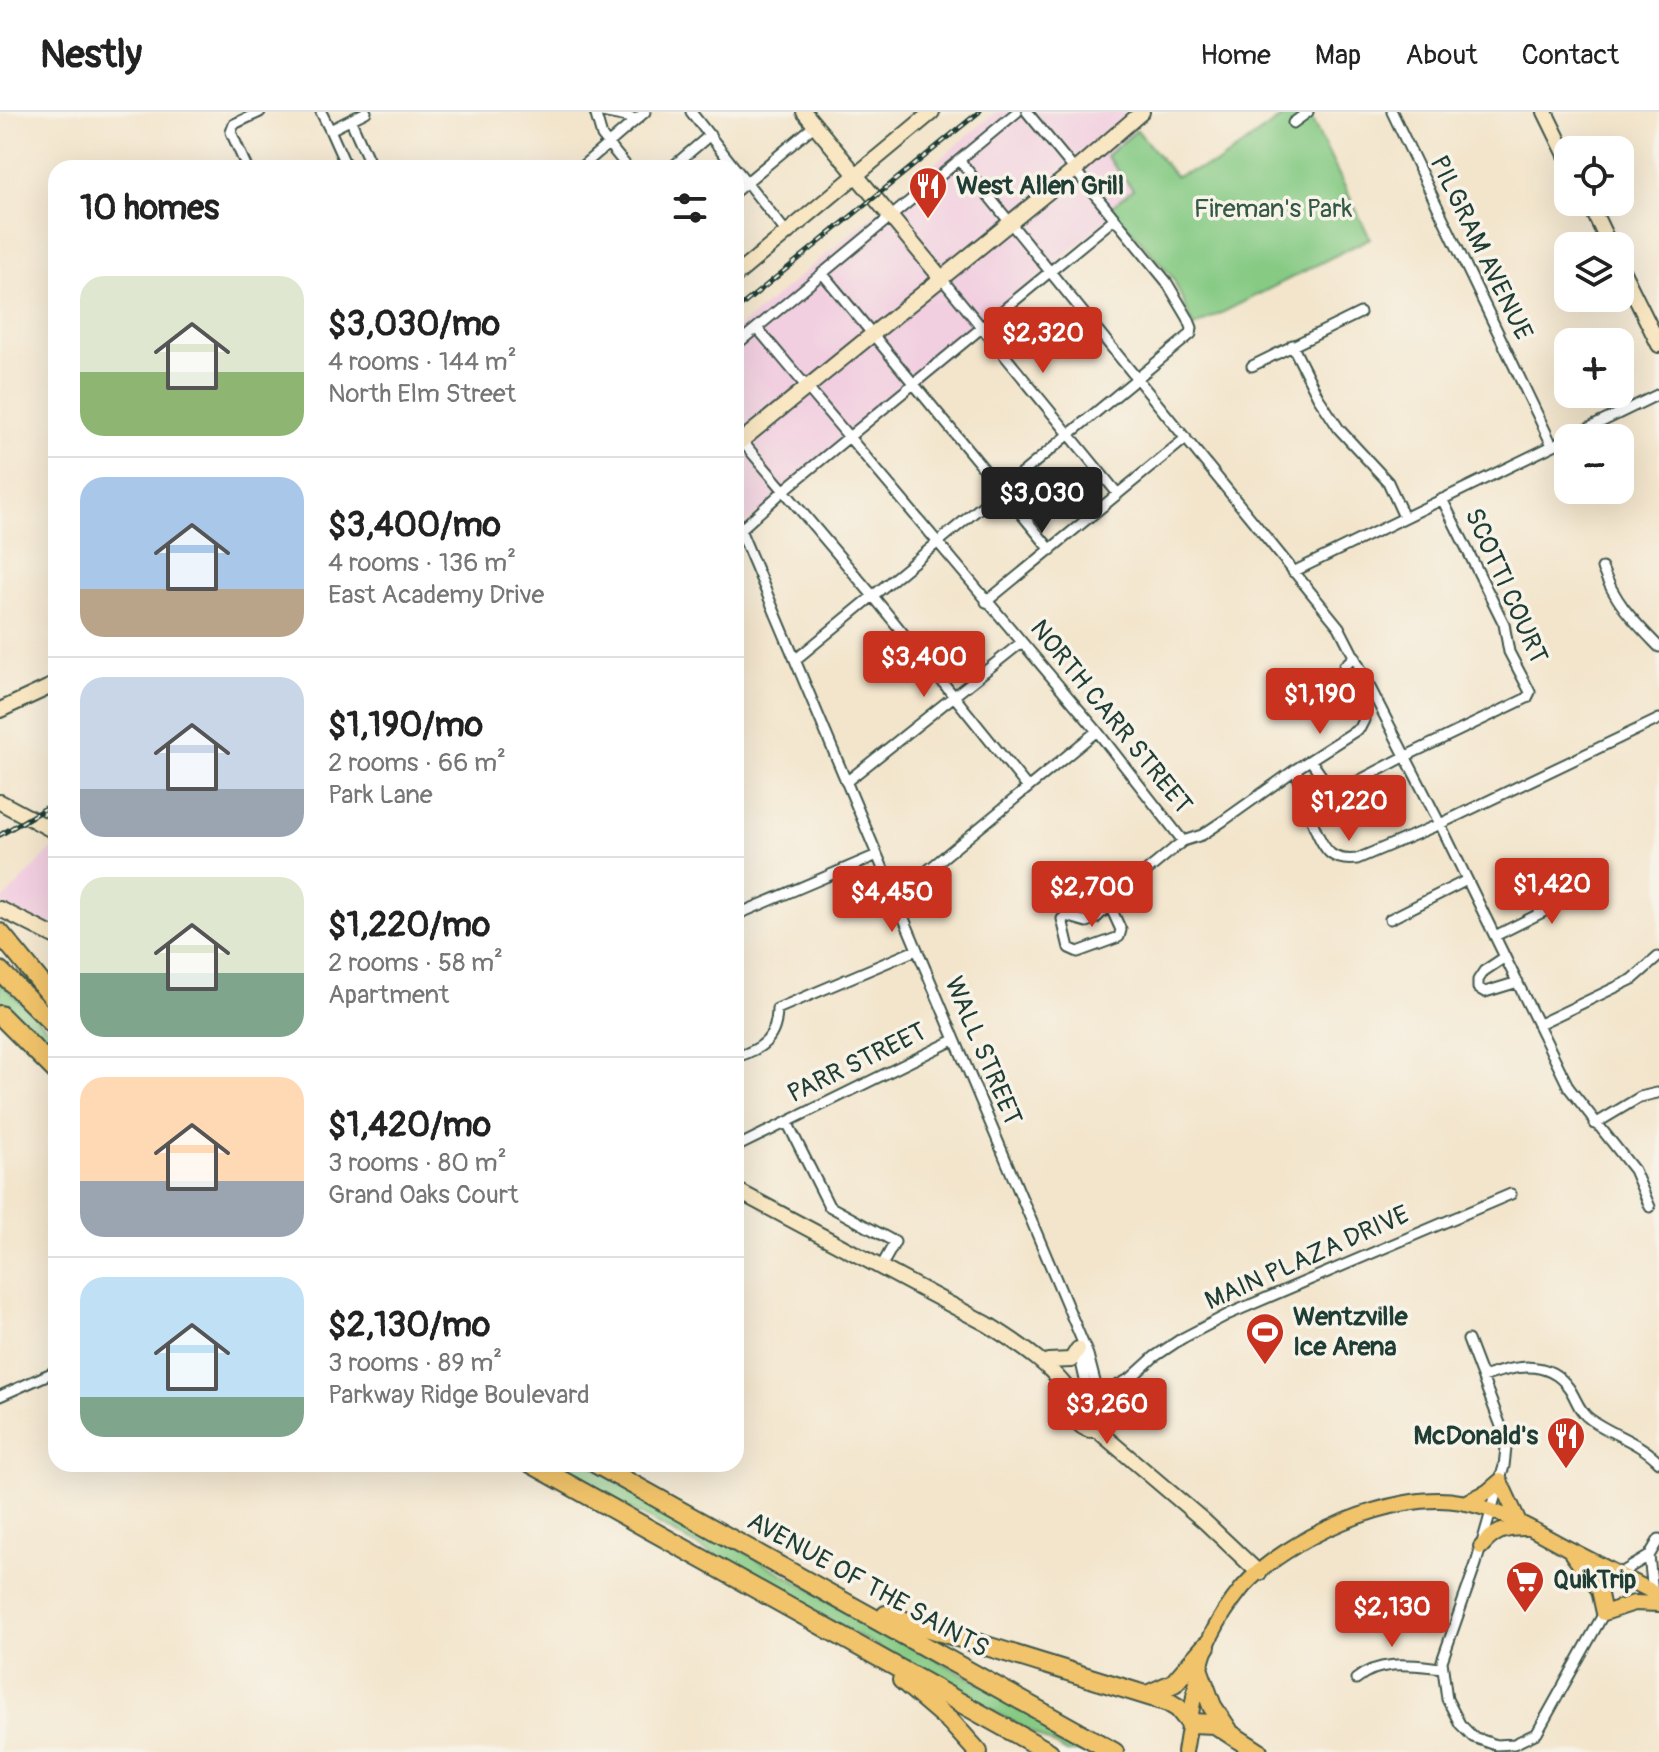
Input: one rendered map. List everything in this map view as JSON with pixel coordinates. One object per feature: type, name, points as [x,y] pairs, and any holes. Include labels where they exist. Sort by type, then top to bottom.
[{"type":"highway","points":[[0,933],[48,991]]},
{"type":"highway","points":[[0,971],[48,1019]]},
{"type":"highway","points":[[0,1015],[48,1063]]},
{"type":"highway","points":[[546,1472],[1049,1752]]},
{"type":"highway","name":"AVENUE OF THE SAINTS","points":[[610,1472],[1114,1752]]},
{"type":"highway","points":[[835,1597],[935,1632],[1147,1695],[1178,1708],[1190,1723],[1208,1722],[1230,1732],[1258,1752]]},
{"type":"highway","points":[[1147,1695],[1174,1683],[1206,1646]]},
{"type":"highway","points":[[870,1652],[951,1722],[978,1752]]},
{"type":"highway","points":[[1199,1671],[1212,1706],[1230,1732]]},
{"type":"main road","points":[[804,112],[942,279]]},
{"type":"main road","points":[[744,268],[932,112]]},
{"type":"main road","points":[[1545,112],[1557,136]]},
{"type":"main road","points":[[744,435],[942,279],[1139,113]]},
{"type":"main road","points":[[1634,294],[1659,345]]},
{"type":"main road","points":[[0,710],[48,688]]},
{"type":"main road","points":[[0,802],[48,828]]},
{"type":"main road","points":[[0,909],[48,933]]},
{"type":"main road","points":[[744,1194],[987,1324],[1042,1359],[1112,1412],[1119,1436],[1181,1501]]},
{"type":"main road","points":[[1042,1359],[1071,1360],[1077,1341]]},
{"type":"main road","points":[[1090,1395],[1074,1411],[1081,1426],[1097,1430],[1259,1573]]},
{"type":"main road","points":[[1097,1430],[1106,1425],[1112,1412]]},
{"type":"main road","points":[[1465,1503],[1500,1481],[1525,1525]]},
{"type":"main road","points":[[1185,1752],[1206,1646],[1230,1605],[1259,1573],[1296,1547],[1368,1511],[1434,1499],[1465,1503],[1525,1525],[1657,1597]]},
{"type":"main road","points":[[1481,1547],[1491,1535],[1503,1529],[1525,1525]]},
{"type":"main road","points":[[1567,1548],[1599,1590],[1604,1613],[1657,1597]]},
{"type":"street","points":[[243,160],[231,132],[234,124],[260,112]]},
{"type":"street","points":[[321,112],[343,160]]},
{"type":"street","points":[[330,130],[366,112]]},
{"type":"street","points":[[595,112],[607,145],[621,160]]},
{"type":"street","points":[[602,112],[637,119]]},
{"type":"street","points":[[589,160],[645,112]]},
{"type":"street","points":[[691,112],[730,160]]},
{"type":"street","points":[[744,339],[1017,112]]},
{"type":"street","points":[[795,660],[1187,339],[1192,328],[1166,281],[1027,112]]},
{"type":"street","points":[[1293,123],[1308,112]]},
{"type":"street","name":"PILGRAM AVENUE","points":[[1392,112],[1552,445]]},
{"type":"street","points":[[351,121],[368,160]]},
{"type":"street","points":[[746,182],[815,125]]},
{"type":"street","points":[[680,160],[710,135]]},
{"type":"street","points":[[960,161],[1339,627],[1440,824],[1569,1088],[1634,1170],[1650,1207]]},
{"type":"street","points":[[744,179],[787,233]]},
{"type":"street","points":[[744,522],[1114,219]]},
{"type":"street","points":[[822,273],[1051,550]]},
{"type":"street","points":[[942,279],[1118,494]]},
{"type":"street","points":[[1252,366],[1360,313]]},
{"type":"street","name":"NORTH CARR STREET","points":[[757,328],[1097,731],[1183,841]]},
{"type":"street","points":[[1292,345],[1318,397],[1339,429],[1388,482],[1404,517]]},
{"type":"street","points":[[1293,572],[1659,394]]},
{"type":"street","points":[[986,602],[1186,438]]},
{"type":"street","points":[[744,447],[873,596],[1028,788]]},
{"type":"street","name":"SCOTTI COURT","points":[[1404,757],[1527,698],[1530,692],[1509,652],[1504,624],[1442,499]]},
{"type":"street","name":"WALL STREET","points":[[744,544],[877,855],[1077,1341],[1088,1355],[1090,1395]]},
{"type":"street","points":[[1602,568],[1611,592],[1624,612],[1659,647]]},
{"type":"street","points":[[846,782],[1022,642]]},
{"type":"street","points":[[1110,906],[1121,930],[1119,937],[1078,952],[1069,948],[1062,919],[1066,916],[1087,922],[1095,919],[1183,841],[1202,835],[1360,728],[1364,720],[1344,676],[1344,666],[1355,656]]},
{"type":"street","points":[[1296,769],[1307,808],[1328,852],[1346,860],[1357,859],[1440,824],[1659,719]]},
{"type":"street","points":[[894,898],[1097,731]]},
{"type":"street","points":[[1307,808],[1404,757]]},
{"type":"street","points":[[1311,761],[1334,794]]},
{"type":"street","points":[[744,912],[877,855]]},
{"type":"street","points":[[1495,936],[1553,907],[1578,876]]},
{"type":"street","points":[[1390,919],[1467,880]]},
{"type":"street","points":[[744,1054],[759,1048],[777,1027],[777,1009],[916,950]]},
{"type":"street","points":[[1505,957],[1484,971],[1478,980],[1478,988],[1485,992],[1518,982]]},
{"type":"street","points":[[1539,1024],[1633,979],[1658,957]]},
{"type":"street","name":"PARR STREET","points":[[744,1143],[954,1040]]},
{"type":"street","points":[[1595,1124],[1640,1097],[1657,1093]]},
{"type":"street","points":[[787,1122],[829,1206],[895,1242],[881,1267]]},
{"type":"street","name":"MAIN PLAZA DRIVE","points":[[1112,1412],[1131,1378],[1154,1357],[1181,1339],[1229,1314],[1511,1194]]},
{"type":"street","points":[[1468,1340],[1504,1434],[1506,1448],[1481,1547],[1442,1661],[1450,1709],[1460,1724],[1484,1742],[1496,1745],[1514,1744],[1537,1733],[1604,1613]]},
{"type":"street","points":[[1483,1377],[1520,1366],[1549,1371],[1569,1388],[1585,1416],[1647,1451],[1659,1462]]},
{"type":"street","points":[[0,1396],[48,1375]]},
{"type":"street","name":"MAIN PLAZA DRIVE","points":[[1090,1395],[1131,1378]]},
{"type":"street","points":[[1619,1574],[1649,1556],[1659,1539]]},
{"type":"street","points":[[1649,1556],[1657,1597]]},
{"type":"street","points":[[1356,1679],[1381,1666],[1442,1668]]},
{"type":"shaded area","points":[[996,112],[1141,112],[1127,126],[1164,169],[744,525],[744,323]]},
{"type":"shaded area","points":[[48,853],[48,927],[0,903]]},
{"type":"green space","name":"Fireman's Park","points":[[1289,112],[1308,112],[1370,238],[1194,327],[1173,278],[1111,207],[1133,189],[1106,156],[1137,130],[1175,176],[1218,163]]},
{"type":"green space","points":[[0,981],[48,1029],[48,1052],[0,1003]]},
{"type":"green space","points":[[564,1472],[600,1472],[1103,1752],[1067,1752]]},
{"type":"railway","points":[[744,303],[979,112]]},
{"type":"railway","points":[[0,835],[48,807]]},
{"type":"place","name":"West Allen Grill","points":[[928,220]]},
{"type":"place","name":"Wentzville Ice Arena","points":[[1265,1366]]},
{"type":"place","name":"McDonald's","points":[[1566,1470]]},
{"type":"place","name":"QuikTrip","points":[[1525,1614]]}]
